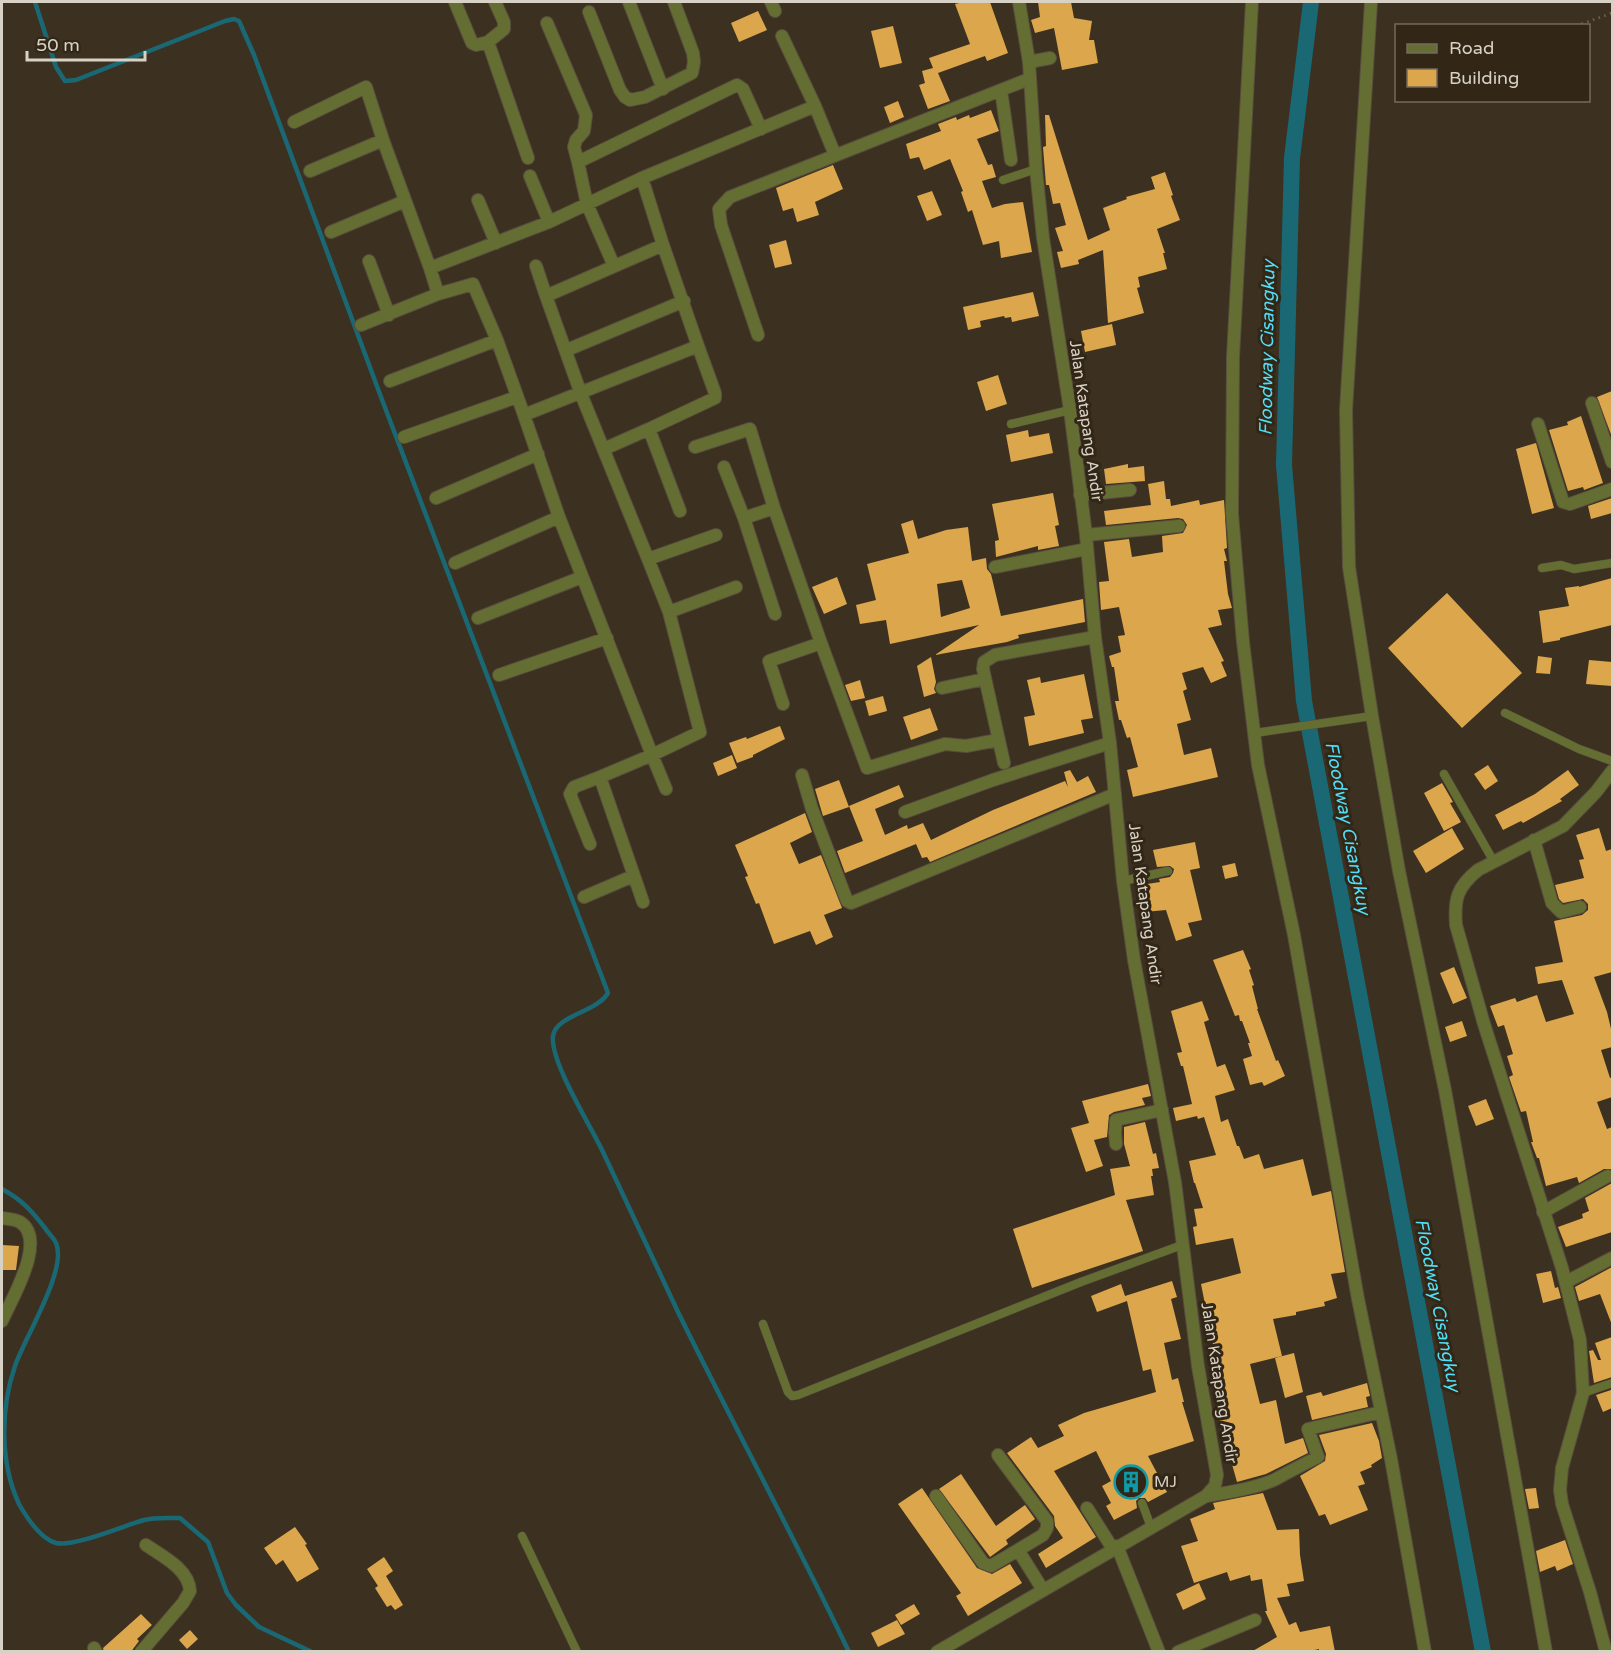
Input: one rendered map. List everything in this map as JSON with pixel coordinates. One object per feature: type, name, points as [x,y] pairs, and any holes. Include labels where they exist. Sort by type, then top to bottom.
[{"type":"street","points":[[455,2],[472,43],[476,45],[488,42],[505,26],[495,2]]},
{"type":"street","points":[[629,2],[663,88]]},
{"type":"street","points":[[590,12],[625,97],[630,100],[645,97],[688,76],[694,68],[693,53],[674,2]]},
{"type":"street","name":"Jalan Katapang Andir","points":[[1019,2],[1029,62],[1036,169],[1049,284],[1070,410],[1086,535],[1095,637],[1110,743],[1134,960],[1175,1182],[1198,1366],[1217,1475],[1215,1486],[1206,1496]]},
{"type":"street","points":[[1252,2],[1233,357],[1232,514],[1243,642],[1258,765],[1296,947],[1358,1299],[1382,1412],[1425,1652]]},
{"type":"street","points":[[1371,2],[1346,410],[1349,567],[1399,871],[1445,1090],[1546,1652]]},
{"type":"street","points":[[547,23],[586,115],[584,130],[576,140],[574,147],[587,204],[614,266]]},
{"type":"street","points":[[782,36],[835,155]]},
{"type":"street","points":[[488,42],[528,158]]},
{"type":"street","points":[[1029,62],[1050,58]]},
{"type":"street","points":[[758,335],[721,225],[719,209],[730,197],[1029,79]]},
{"type":"street","points":[[578,162],[737,85],[743,89],[761,129]]},
{"type":"street","points":[[294,122],[366,87],[382,140],[438,294]]},
{"type":"street","points":[[1001,90],[1011,160]]},
{"type":"street","points":[[430,268],[549,222],[642,178],[815,106]]},
{"type":"street","points":[[310,171],[382,140]]},
{"type":"street","points":[[530,176],[549,222]]},
{"type":"street","points":[[604,449],[715,398],[716,393],[663,245],[642,178]]},
{"type":"street","points":[[478,200],[496,243]]},
{"type":"street","points":[[331,232],[405,201]]},
{"type":"street","points":[[546,296],[663,245]]},
{"type":"street","points":[[369,261],[388,315]]},
{"type":"street","points":[[536,266],[581,394],[669,612],[700,732],[652,755],[574,787],[570,794],[590,844]]},
{"type":"street","points":[[362,325],[438,294],[467,284],[474,285],[497,340],[559,517],[666,789]]},
{"type":"street","points":[[567,350],[684,301]]},
{"type":"street","points":[[390,381],[497,340]]},
{"type":"street","points":[[524,415],[699,346]]},
{"type":"street","points":[[404,437],[517,397]]},
{"type":"street","points":[[1592,403],[1612,462]]},
{"type":"street","points":[[1538,424],[1563,502],[1570,504],[1612,489]]},
{"type":"street","points":[[649,429],[680,511]]},
{"type":"street","points":[[695,447],[750,429],[774,508],[867,768],[945,744],[966,746],[998,740]]},
{"type":"street","points":[[436,498],[538,454]]},
{"type":"street","points":[[724,466],[744,518],[775,614]]},
{"type":"street","points":[[1080,495],[1130,490]]},
{"type":"street","points":[[744,518],[774,508]]},
{"type":"street","points":[[455,563],[559,517]]},
{"type":"street","points":[[1086,535],[1179,526]]},
{"type":"street","points":[[648,559],[716,535]]},
{"type":"street","points":[[995,567],[1087,549]]},
{"type":"street","points":[[478,618],[582,577]]},
{"type":"street","points":[[669,612],[736,587]]},
{"type":"street","points":[[1004,764],[985,679],[984,662],[995,655],[1095,637]]},
{"type":"street","points":[[498,675],[607,638]]},
{"type":"street","points":[[783,704],[769,662],[821,644]]},
{"type":"street","points":[[942,688],[985,679]]},
{"type":"street","points":[[905,812],[993,780],[1110,743]]},
{"type":"street","points":[[1606,1652],[1561,1497],[1562,1468],[1583,1393],[1580,1340],[1566,1282],[1484,1024],[1456,925],[1456,899],[1467,879],[1478,870],[1563,826],[1612,771]]},
{"type":"street","points":[[802,775],[846,901],[851,903],[1114,794]]},
{"type":"street","points":[[600,777],[644,902]]},
{"type":"street","points":[[1534,840],[1552,903],[1556,909],[1563,912],[1580,907]]},
{"type":"street","points":[[584,897],[633,876]]},
{"type":"street","points":[[1116,1144],[1114,1133],[1116,1120],[1161,1110]]},
{"type":"street","points":[[1543,1212],[1608,1176]]},
{"type":"street","points":[[2,1218],[17,1220],[21,1223],[28,1234],[30,1243],[26,1268],[2,1321]]},
{"type":"street","points":[[1566,1282],[1612,1258]]},
{"type":"street","points":[[937,1652],[1206,1496],[1235,1491],[1276,1479],[1318,1457],[1308,1429],[1382,1412]]},
{"type":"street","points":[[936,1496],[986,1566],[991,1566],[1043,1535],[1047,1528],[1047,1521],[998,1455]]},
{"type":"street","points":[[1088,1508],[1115,1548],[1159,1652]]},
{"type":"street","points":[[141,1652],[183,1603],[190,1590],[187,1579],[173,1563],[146,1545]]},
{"type":"street","points":[[1018,1550],[1043,1590]]},
{"type":"street","points":[[1178,1652],[1255,1620]]},
{"type":"lane","points":[[1003,180],[1036,169]]},
{"type":"lane","points":[[1011,424],[1070,410]]},
{"type":"lane","points":[[1542,568],[1561,565],[1574,569],[1612,563]]},
{"type":"lane","points":[[1505,713],[1579,749],[1612,761]]},
{"type":"lane","points":[[1255,733],[1372,716]]},
{"type":"lane","points":[[1444,774],[1494,862]]},
{"type":"lane","points":[[1124,881],[1168,871]]},
{"type":"lane","points":[[763,1324],[788,1392],[792,1396],[821,1387],[1081,1282],[1182,1245]]},
{"type":"lane","points":[[1583,1393],[1612,1383]]},
{"type":"lane","points":[[1142,1503],[1151,1527]]},
{"type":"lane","points":[[522,1536],[577,1652]]},
{"type":"path","points":[[1582,24],[1612,14]]},
{"type":"building","points":[[990,2],[1008,53],[987,61],[985,56],[938,73],[950,101],[928,109],[919,85],[925,83],[922,71],[933,68],[929,58],[970,44],[955,4]]},
{"type":"building","points":[[1038,2],[1071,2],[1074,18],[1092,21],[1089,40],[1094,40],[1098,63],[1062,70],[1054,28],[1035,33],[1031,20],[1040,17]]},
{"type":"building","points":[[758,11],[767,30],[739,42],[731,23]]},
{"type":"building","points":[[893,26],[902,63],[880,68],[871,31]]},
{"type":"building","points":[[898,101],[904,117],[890,123],[884,107]]},
{"type":"building","points":[[991,110],[999,131],[977,139],[988,165],[992,164],[996,177],[982,181],[992,208],[1023,202],[1032,252],[1001,258],[999,241],[983,245],[972,210],[968,212],[961,192],[963,191],[950,159],[924,170],[919,157],[910,159],[906,144],[941,131],[938,124],[956,117],[957,120],[969,115],[970,118]]},
{"type":"building","points":[[1045,115],[1049,115],[1088,240],[1110,230],[1103,208],[1127,199],[1126,197],[1155,189],[1151,177],[1165,172],[1180,220],[1157,229],[1165,253],[1163,253],[1167,269],[1138,277],[1140,287],[1137,288],[1144,313],[1108,323],[1103,250],[1078,260],[1079,264],[1061,268],[1057,252],[1063,251],[1055,228],[1066,225],[1060,203],[1053,204],[1049,185],[1046,185],[1043,147],[1046,146]]},
{"type":"building","points":[[833,165],[843,189],[815,202],[819,215],[797,222],[793,208],[783,211],[776,188]]},
{"type":"building","points":[[932,191],[942,215],[927,221],[917,196]]},
{"type":"building","points":[[786,240],[792,264],[775,268],[769,245]]},
{"type":"building","points":[[1033,292],[1039,316],[1012,322],[1011,317],[1005,318],[1004,316],[980,321],[981,327],[968,330],[963,307]]},
{"type":"building","points":[[1112,324],[1116,345],[1085,352],[1081,331]]},
{"type":"building","points":[[998,375],[1007,404],[986,411],[977,382]]},
{"type":"building","points":[[1612,391],[1612,437],[1597,397]]},
{"type":"building","points":[[1581,416],[1603,483],[1584,490],[1583,487],[1568,491],[1549,430],[1568,425],[1567,422]]},
{"type":"building","points":[[1028,430],[1029,437],[1049,433],[1053,453],[1011,462],[1006,435]]},
{"type":"building","points":[[1536,443],[1554,508],[1532,514],[1516,449]]},
{"type":"building","points":[[1128,464],[1128,468],[1144,466],[1145,481],[1106,484],[1104,469]]},
{"type":"building","points":[[1164,481],[1166,499],[1170,499],[1171,506],[1199,500],[1200,505],[1224,500],[1227,548],[1224,549],[1227,561],[1224,561],[1232,608],[1218,610],[1222,625],[1208,628],[1224,661],[1221,662],[1227,676],[1211,683],[1203,667],[1182,673],[1187,689],[1183,691],[1191,720],[1177,724],[1184,755],[1211,748],[1218,777],[1133,797],[1127,770],[1138,767],[1130,737],[1127,738],[1121,720],[1119,720],[1115,701],[1119,701],[1114,667],[1112,667],[1109,656],[1121,652],[1118,636],[1125,635],[1119,607],[1101,610],[1099,582],[1109,581],[1104,542],[1129,539],[1132,557],[1163,552],[1162,536],[1183,533],[1187,525],[1183,519],[1178,518],[1106,525],[1104,511],[1151,505],[1148,484]]},
{"type":"building","points":[[1053,493],[1059,525],[1055,526],[1059,546],[1038,550],[1038,546],[996,557],[995,541],[999,540],[992,504]]},
{"type":"building","points":[[1612,498],[1612,513],[1591,519],[1588,506]]},
{"type":"building","points":[[913,520],[918,539],[946,530],[968,527],[972,561],[986,558],[1001,616],[1083,599],[1085,622],[1018,635],[1019,638],[1007,642],[935,655],[979,625],[890,644],[886,620],[860,624],[856,605],[876,600],[867,564],[909,553],[901,524]],"holes":[[[962,580],[970,608],[941,617],[937,584]]]},
{"type":"building","points":[[837,577],[847,604],[824,614],[812,587]]},
{"type":"building","points":[[1612,578],[1612,625],[1543,643],[1539,611],[1569,606],[1565,588],[1579,587]]},
{"type":"building","points":[[1447,593],[1522,673],[1462,728],[1388,648]]},
{"type":"building","points":[[1538,656],[1552,658],[1550,674],[1536,673]]},
{"type":"building","points":[[931,657],[936,693],[924,697],[917,666]]},
{"type":"building","points":[[1589,660],[1612,662],[1612,686],[1586,684]]},
{"type":"building","points":[[1084,674],[1093,718],[1081,720],[1084,733],[1029,746],[1024,717],[1035,715],[1027,680],[1040,677],[1041,683]]},
{"type":"building","points":[[860,680],[865,698],[851,701],[845,685]]},
{"type":"building","points":[[883,696],[887,711],[869,716],[865,701]]},
{"type":"building","points":[[930,708],[938,730],[911,740],[903,717]]},
{"type":"building","points":[[780,726],[785,739],[737,763],[729,743],[746,737],[747,739]]},
{"type":"building","points":[[732,755],[737,768],[718,776],[713,763]]},
{"type":"building","points":[[1488,765],[1498,781],[1485,790],[1474,774]]},
{"type":"building","points":[[1070,770],[1077,782],[1088,776],[1096,792],[930,862],[927,857],[922,858],[916,844],[845,873],[837,851],[863,841],[849,806],[899,785],[904,797],[875,809],[885,835],[907,825],[908,829],[923,823],[931,840],[993,810],[1065,781],[1068,787],[1064,772]]},
{"type":"building","points":[[1568,770],[1579,785],[1560,799],[1562,801],[1523,823],[1521,821],[1503,830],[1495,815],[1535,794]]},
{"type":"building","points":[[839,780],[849,807],[823,816],[815,789]]},
{"type":"building","points":[[1442,783],[1461,822],[1444,831],[1424,793]]},
{"type":"building","points":[[805,813],[812,832],[790,843],[799,864],[821,855],[842,908],[824,915],[833,937],[816,945],[810,931],[774,944],[759,903],[756,904],[745,877],[748,876],[735,845]]},
{"type":"building","points":[[1452,828],[1464,849],[1426,873],[1413,851]]},
{"type":"building","points":[[1599,828],[1606,851],[1612,849],[1612,972],[1594,977],[1612,1033],[1612,1047],[1601,1050],[1610,1078],[1612,1077],[1612,1097],[1597,1102],[1607,1129],[1612,1127],[1612,1169],[1604,1169],[1579,1183],[1577,1177],[1546,1186],[1539,1158],[1531,1142],[1533,1142],[1526,1111],[1521,1112],[1509,1077],[1513,1075],[1507,1056],[1513,1054],[1504,1025],[1498,1027],[1490,1006],[1515,998],[1517,1002],[1537,995],[1546,1022],[1574,1014],[1562,980],[1538,984],[1535,967],[1563,962],[1554,921],[1582,915],[1588,910],[1588,904],[1583,899],[1563,903],[1559,899],[1555,885],[1584,878],[1579,860],[1584,859],[1576,835]]},
{"type":"building","points":[[1195,842],[1200,868],[1190,870],[1202,920],[1188,923],[1192,936],[1176,941],[1166,910],[1144,912],[1141,885],[1160,882],[1159,879],[1170,877],[1173,873],[1174,869],[1170,866],[1157,867],[1153,850]]},
{"type":"building","points":[[1235,863],[1238,876],[1225,879],[1222,866]]},
{"type":"building","points":[[1243,950],[1251,969],[1249,970],[1254,985],[1252,986],[1257,1009],[1276,1061],[1278,1060],[1285,1076],[1264,1086],[1262,1082],[1250,1085],[1243,1059],[1252,1056],[1248,1043],[1250,1043],[1239,1015],[1235,1016],[1213,960]]},
{"type":"building","points":[[1454,967],[1467,998],[1453,1004],[1440,973]]},
{"type":"building","points":[[1202,1001],[1209,1020],[1204,1022],[1217,1067],[1225,1064],[1235,1090],[1215,1096],[1221,1122],[1228,1119],[1244,1159],[1259,1154],[1264,1169],[1303,1159],[1312,1196],[1331,1191],[1345,1272],[1331,1274],[1337,1298],[1324,1302],[1325,1306],[1273,1319],[1282,1356],[1250,1364],[1260,1404],[1276,1400],[1285,1444],[1303,1438],[1308,1453],[1266,1474],[1237,1482],[1218,1415],[1221,1414],[1215,1392],[1222,1390],[1201,1284],[1241,1273],[1233,1238],[1196,1245],[1193,1227],[1197,1226],[1194,1209],[1203,1208],[1189,1161],[1216,1155],[1204,1117],[1198,1119],[1197,1116],[1176,1121],[1173,1108],[1192,1104],[1183,1066],[1181,1066],[1177,1053],[1182,1052],[1171,1011]]},
{"type":"building","points":[[1462,1021],[1467,1036],[1450,1042],[1445,1027]]},
{"type":"building","points":[[1148,1084],[1151,1096],[1142,1098],[1145,1105],[1109,1115],[1107,1137],[1094,1140],[1103,1166],[1086,1172],[1071,1128],[1089,1123],[1082,1101]]},
{"type":"building","points":[[1486,1099],[1494,1119],[1476,1126],[1468,1106]]},
{"type":"building","points":[[1145,1122],[1159,1168],[1152,1169],[1154,1195],[1126,1200],[1143,1251],[1032,1288],[1013,1229],[1115,1195],[1110,1169],[1130,1166],[1124,1144],[1124,1127]]},
{"type":"building","points":[[1612,1183],[1612,1232],[1566,1247],[1558,1227],[1583,1218],[1582,1214],[1589,1211],[1585,1198]]},
{"type":"building","points":[[2,1245],[19,1246],[16,1270],[2,1270]]},
{"type":"building","points":[[1612,1267],[1612,1325],[1600,1294],[1579,1301],[1575,1287]]},
{"type":"building","points":[[1551,1271],[1555,1288],[1558,1287],[1561,1298],[1543,1303],[1536,1274]]},
{"type":"building","points":[[1172,1281],[1177,1297],[1171,1299],[1181,1339],[1164,1343],[1172,1380],[1178,1378],[1184,1402],[1182,1402],[1194,1441],[1148,1456],[1167,1492],[1148,1502],[1145,1498],[1139,1498],[1136,1501],[1137,1508],[1114,1520],[1106,1506],[1111,1503],[1102,1486],[1111,1481],[1096,1451],[1054,1471],[1096,1537],[1046,1568],[1038,1554],[1063,1538],[1055,1526],[1054,1516],[1007,1453],[1031,1437],[1038,1448],[1064,1436],[1058,1425],[1084,1413],[1156,1392],[1151,1369],[1143,1371],[1127,1301],[1097,1312],[1091,1296],[1121,1284],[1125,1296]]},
{"type":"building","points":[[1612,1337],[1612,1377],[1594,1383],[1589,1351],[1593,1350],[1598,1360],[1601,1360],[1595,1343]]},
{"type":"building","points":[[1294,1353],[1303,1392],[1285,1398],[1275,1358]]},
{"type":"building","points":[[1367,1383],[1370,1396],[1366,1397],[1368,1407],[1312,1420],[1306,1396],[1321,1392],[1323,1396]]},
{"type":"building","points":[[1611,1390],[1612,1408],[1603,1412],[1596,1395]]},
{"type":"building","points":[[1372,1423],[1382,1458],[1371,1465],[1372,1467],[1360,1472],[1365,1484],[1358,1486],[1368,1510],[1330,1525],[1325,1514],[1319,1516],[1300,1476],[1325,1461],[1326,1454],[1319,1435]]},
{"type":"building","points":[[961,1474],[996,1526],[1025,1505],[1035,1519],[1006,1540],[1008,1544],[990,1557],[939,1489]]},
{"type":"building","points":[[922,1488],[977,1568],[992,1574],[1010,1564],[1022,1583],[968,1616],[956,1596],[961,1593],[898,1504]]},
{"type":"building","points":[[1536,1488],[1539,1508],[1529,1509],[1525,1489]]},
{"type":"building","points":[[1263,1493],[1277,1530],[1299,1529],[1304,1581],[1287,1584],[1290,1596],[1277,1598],[1289,1625],[1296,1622],[1300,1632],[1330,1626],[1335,1652],[1319,1652],[1319,1649],[1306,1652],[1251,1652],[1277,1637],[1265,1611],[1267,1611],[1262,1579],[1251,1581],[1250,1575],[1230,1581],[1227,1572],[1194,1583],[1181,1546],[1198,1541],[1190,1519],[1215,1509],[1213,1503]]},
{"type":"building","points":[[295,1527],[307,1544],[305,1545],[319,1569],[297,1582],[283,1560],[276,1565],[264,1548]]},
{"type":"building","points":[[1565,1540],[1573,1564],[1557,1571],[1555,1566],[1540,1572],[1536,1551]]},
{"type":"building","points":[[384,1557],[393,1571],[386,1576],[403,1605],[395,1610],[391,1605],[387,1607],[375,1588],[378,1586],[367,1569]]},
{"type":"building","points":[[1199,1583],[1206,1599],[1183,1610],[1176,1594]]},
{"type":"building","points":[[914,1604],[920,1614],[901,1625],[895,1615]]},
{"type":"building","points":[[141,1614],[152,1625],[137,1639],[139,1641],[131,1652],[104,1652],[103,1648]]},
{"type":"building","points":[[897,1620],[905,1634],[878,1647],[871,1633]]},
{"type":"building","points":[[190,1630],[198,1639],[187,1649],[179,1640]]},
{"type":"waterway","points":[[35,2],[56,67],[65,81],[76,80],[225,21],[234,19],[239,21],[254,55],[381,397],[608,993],[595,1005],[569,1018],[556,1029],[553,1036],[558,1061],[678,1312],[849,1652]]},
{"type":"waterway","name":"Floodway Cisangkuy","points":[[1311,2],[1292,158],[1284,465],[1304,701],[1483,1652]]},
{"type":"waterway","points":[[2,1189],[21,1201],[35,1216],[55,1241],[58,1255],[51,1286],[15,1366],[7,1400],[5,1454],[13,1488],[26,1515],[45,1537],[56,1543],[86,1539],[148,1519],[180,1518],[208,1542],[227,1593],[236,1605],[259,1627],[312,1652]]},
{"type":"place","name":"MJ","points":[[1131,1482]]}]
